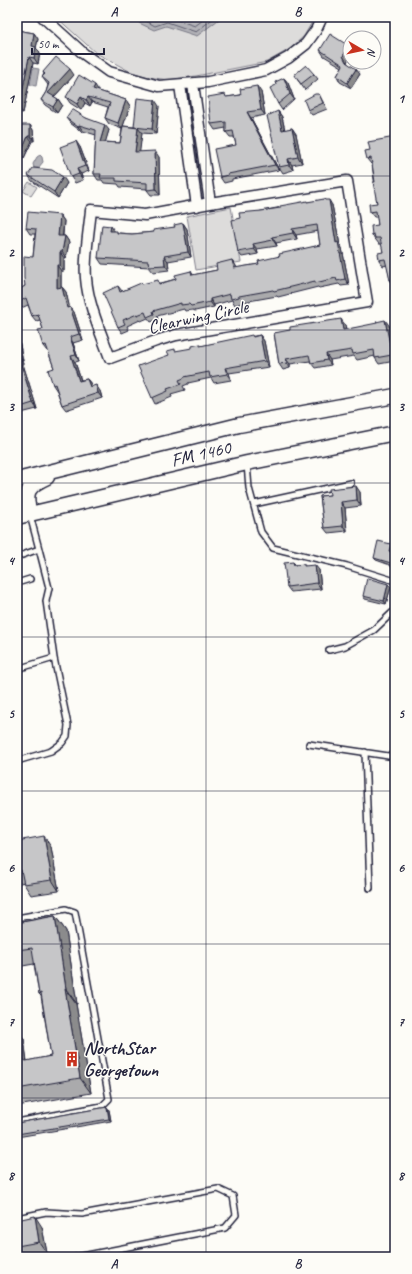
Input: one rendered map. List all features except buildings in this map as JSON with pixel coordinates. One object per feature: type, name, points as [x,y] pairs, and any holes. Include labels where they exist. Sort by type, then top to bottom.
[{"type":"main road","name":"FM 1460","points":[[17,480],[239,425],[395,396]]},
{"type":"main road","name":"FM 1460","points":[[23,516],[247,463],[395,433]]},
{"type":"main road","points":[[23,516],[29,490],[34,483],[79,464]]},
{"type":"street","points":[[43,17],[84,54],[109,72],[159,86],[193,84],[266,70],[288,58],[306,44],[316,30],[322,17]]},
{"type":"street","points":[[193,84],[210,203]]},
{"type":"street","points":[[180,85],[197,206]]},
{"type":"street","name":"Clearwing Circle","points":[[347,181],[367,302],[176,335],[156,340],[110,358],[90,299],[86,278],[87,245],[91,210],[145,215],[197,206],[347,181]]},
{"type":"lane","points":[[247,463],[249,488],[261,532],[273,548],[347,566],[395,581]]},
{"type":"lane","points":[[254,504],[351,483]]},
{"type":"lane","points":[[17,761],[51,751],[67,736],[68,725],[54,658],[46,601],[49,588],[40,549],[23,516]]},
{"type":"lane","points":[[17,557],[40,549]]},
{"type":"lane","points":[[17,583],[30,579]]},
{"type":"lane","points":[[329,650],[345,646],[374,630],[395,610]]},
{"type":"lane","points":[[17,669],[54,658]]},
{"type":"lane","points":[[309,744],[395,757]]},
{"type":"lane","points":[[365,752],[370,888]]},
{"type":"lane","points":[[17,918],[66,909],[75,912],[109,1099],[102,1106],[17,1122]]},
{"type":"lane","points":[[17,1218],[46,1212],[82,1214],[218,1189],[233,1196],[236,1215],[225,1228],[77,1257]]},
{"type":"shaded area","points":[[56,17],[315,17],[304,36],[290,49],[267,62],[168,80],[148,77],[131,72],[96,53]]},
{"type":"shaded area","points":[[29,182],[37,187],[31,196],[23,191]]},
{"type":"shaded area","points":[[231,207],[241,262],[196,270],[187,216]]},
{"type":"water","points":[[139,17],[222,17],[197,36],[166,26],[154,30],[139,23]]},
{"type":"water","points":[[33,68],[39,69],[36,86],[30,85]]},
{"type":"water","points":[[40,155],[43,162],[38,168],[34,168],[33,164]]},
{"type":"place","name":"NorthStar Georgetown","points":[[72,1059]]}]
